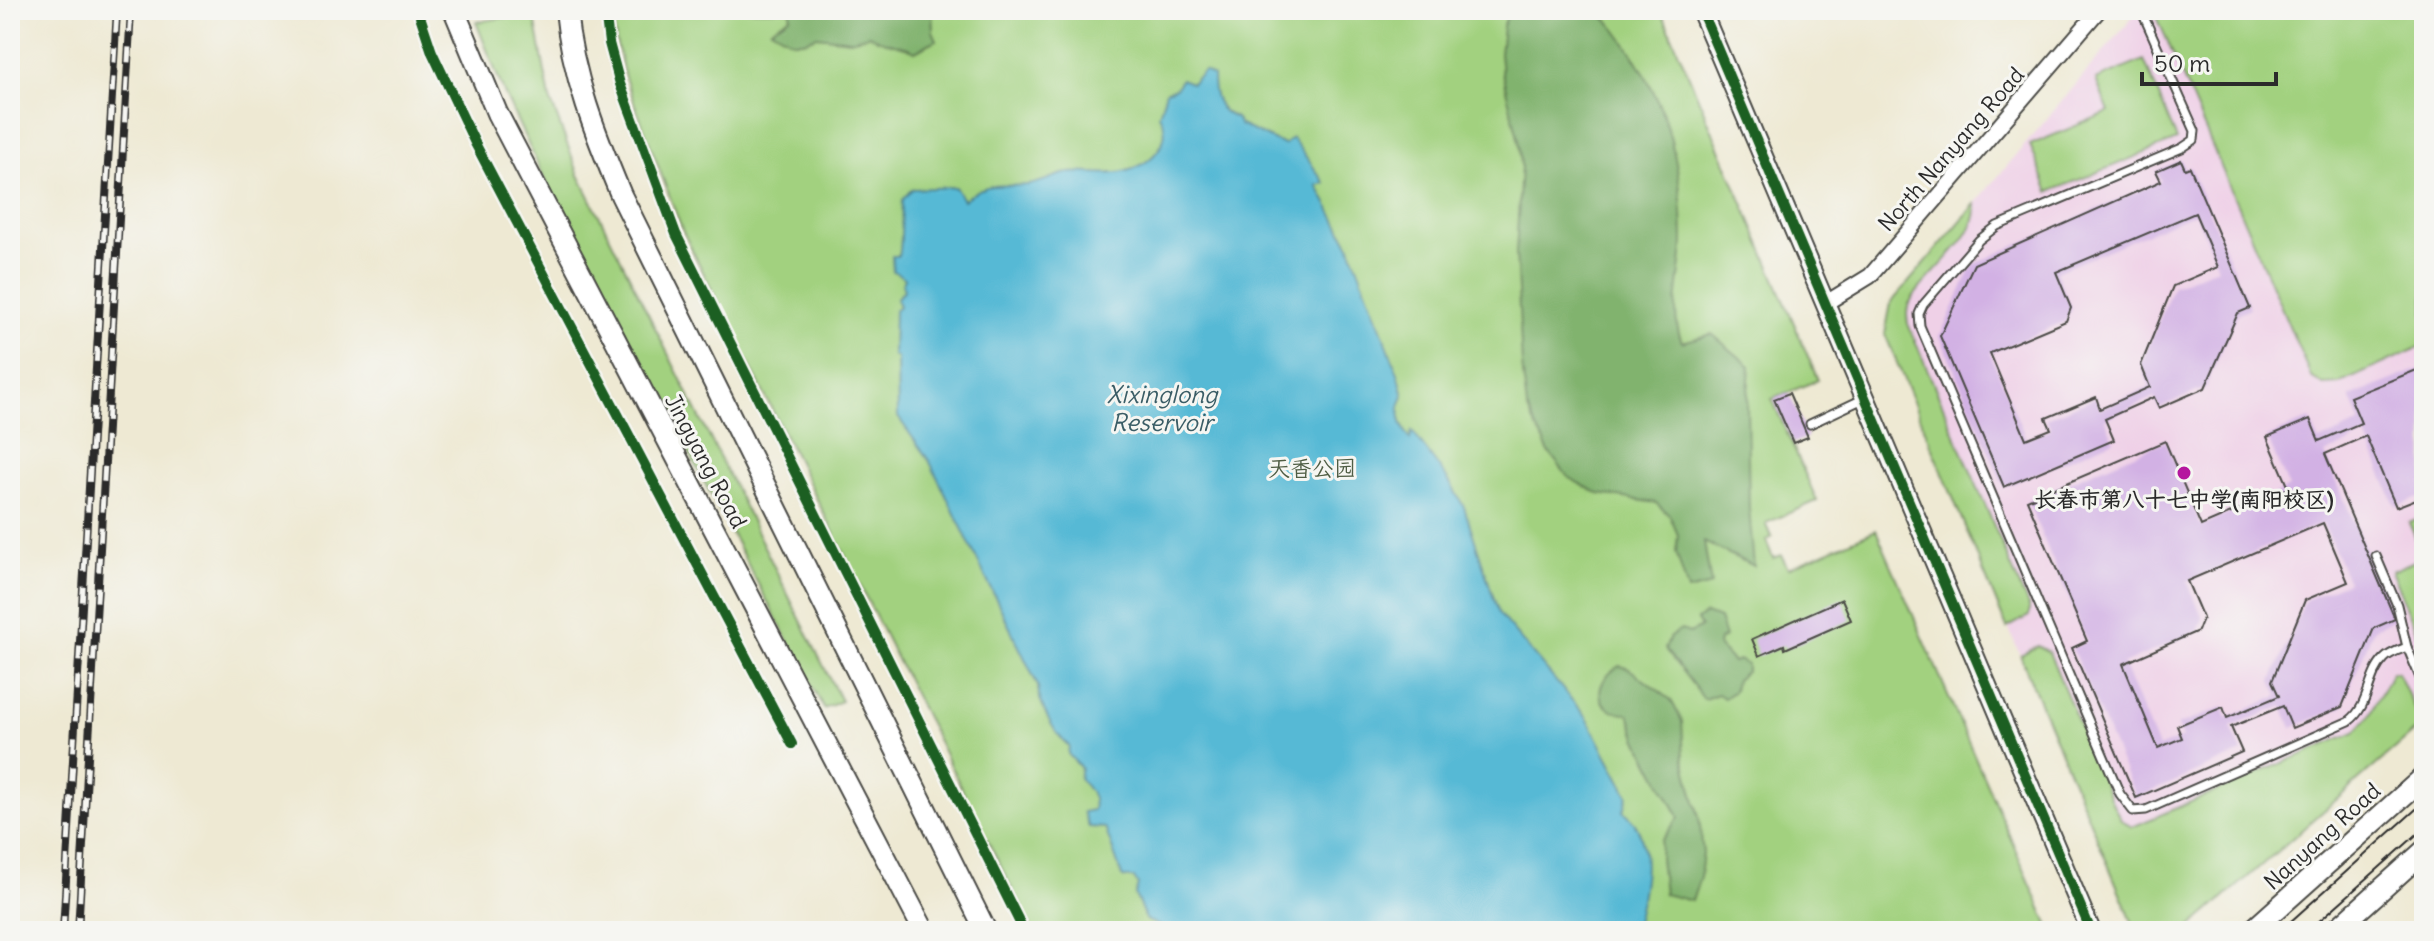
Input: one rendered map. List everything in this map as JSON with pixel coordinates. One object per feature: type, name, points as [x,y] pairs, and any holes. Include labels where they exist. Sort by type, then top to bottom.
[{"type":"main road","name":"Jingyang Road","points":[[454,10],[497,113],[924,931]]},
{"type":"main road","name":"Jingyang Road","points":[[566,10],[572,58],[580,89],[621,195],[986,931]]},
{"type":"main road","name":"Nanyang Road","points":[[2252,931],[2424,777]]},
{"type":"main road","points":[[2335,931],[2424,851]]},
{"type":"street","points":[[1701,10],[2091,931]]},
{"type":"street","name":"North Nanyang Road","points":[[1826,303],[1870,276],[2099,10]]},
{"type":"lane","points":[[2141,10],[2193,126],[2194,140],[1987,233],[1923,305],[1919,314],[1920,326],[2120,794],[2133,811],[2146,810],[2349,721],[2362,707],[2382,660],[2407,647]]},
{"type":"lane","points":[[1810,424],[1865,398]]},
{"type":"lane","points":[[2376,556],[2397,605],[2407,647],[2424,687]]},
{"type":"shaded area","name":"长春市第八十七中学(南阳校区)","points":[[2139,10],[2424,10],[2424,723],[2186,931],[2136,931],[1885,334],[1891,303]]},
{"type":"green space","points":[[1581,9],[1601,15],[1614,28],[1643,70],[1663,116],[1671,139],[1680,188],[1683,239],[1676,317],[1682,342],[1712,334],[1750,366],[1747,407],[1749,508],[1754,566],[1704,542],[1711,585],[1688,591],[1676,552],[1678,535],[1670,516],[1656,503],[1599,494],[1569,478],[1548,451],[1527,408],[1516,253],[1521,165],[1500,54],[1503,26],[1510,10]]},
{"type":"green space","name":"天香公园","points":[[612,10],[1661,10],[1818,380],[1772,399],[1817,501],[1766,523],[1772,537],[1766,541],[1773,558],[1781,555],[1788,568],[1876,530],[2051,931],[1033,931],[683,232],[625,78]]},
{"type":"green space","points":[[789,10],[932,10],[933,31],[937,40],[915,51],[869,35],[850,40],[817,36],[792,41],[771,29],[791,16]]},
{"type":"green space","points":[[2154,10],[2424,10],[2424,345],[2339,384],[2324,385],[2311,377]]},
{"type":"green space","points":[[534,13],[550,99],[579,175],[841,701],[824,709],[548,186],[505,95],[476,22]]},
{"type":"green space","points":[[2144,60],[2177,140],[2049,192],[2030,145],[2109,112],[2096,80]]},
{"type":"green space","points":[[1975,204],[1970,229],[1916,293],[1907,309],[1907,316],[2029,608],[2029,616],[2007,628],[1885,334],[1891,303]]},
{"type":"green space","points":[[2424,517],[2424,557],[2409,523]]},
{"type":"green space","points":[[2424,557],[2424,643],[2422,644],[2391,571]]},
{"type":"green space","points":[[1706,614],[1719,619],[1725,637],[1719,640],[1718,646],[1733,662],[1739,660],[1747,665],[1747,671],[1736,680],[1734,691],[1724,698],[1718,694],[1704,699],[1665,649],[1670,637],[1681,630],[1690,633],[1701,627],[1697,620]]},
{"type":"green space","points":[[2038,646],[2049,652],[2111,800],[2121,820],[2132,827],[2355,732],[2368,718],[2392,672],[2398,673],[2422,725],[2186,931],[2136,931],[2020,655]]},
{"type":"green space","points":[[1619,666],[1628,668],[1671,700],[1682,721],[1684,759],[1699,817],[1703,853],[1700,877],[1692,901],[1664,894],[1661,841],[1679,817],[1637,738],[1629,714],[1609,708],[1600,696],[1604,681]]},
{"type":"water","name":"Xixinglong Reservoir","points":[[1204,71],[1213,76],[1215,96],[1224,111],[1236,118],[1240,125],[1284,145],[1292,138],[1325,183],[1317,185],[1349,244],[1399,376],[1404,397],[1400,419],[1404,429],[1410,439],[1412,431],[1464,507],[1499,614],[1587,718],[1628,795],[1624,811],[1641,836],[1645,868],[1634,931],[1171,931],[1146,920],[1135,895],[1138,885],[1134,878],[1123,878],[1105,828],[1089,827],[1083,812],[1093,810],[1093,800],[1079,778],[1081,768],[1068,754],[1069,746],[1048,719],[1038,686],[930,462],[898,417],[897,357],[893,356],[894,311],[899,306],[896,299],[904,290],[902,284],[905,278],[893,271],[892,256],[899,256],[902,200],[912,189],[955,187],[963,200],[987,187],[1032,184],[1068,173],[1116,173],[1142,165],[1162,143],[1164,125],[1159,115],[1166,91],[1176,88],[1181,79],[1191,83]]},
{"type":"building","points":[[2181,160],[2185,169],[2190,167],[2250,308],[2238,313],[2205,388],[2159,408],[2154,397],[2105,419],[2114,440],[2004,487],[1940,336],[1974,264],[2161,181],[2156,171]],"holes":[[[2195,213],[2218,267],[2173,286],[2141,365],[2150,387],[2100,409],[2096,397],[2046,418],[2051,429],[2026,439],[1990,353],[2066,321],[2071,308],[2056,272]]]},
{"type":"building","points":[[2424,367],[2424,496],[2396,507],[2366,436],[2325,454],[2395,619],[2374,628],[2342,707],[2292,728],[2283,706],[2231,727],[2242,752],[2136,798],[2072,648],[2087,641],[2027,500],[2165,441],[2201,526],[2289,488],[2267,437],[2310,419],[2319,441],[2361,423],[2350,397]],"holes":[[[2323,523],[2348,582],[2305,600],[2272,681],[2279,696],[2227,718],[2223,707],[2177,726],[2182,738],[2158,748],[2123,664],[2198,631],[2203,618],[2187,581]]]},
{"type":"building","points":[[1789,393],[1808,437],[1793,443],[1774,399]]},
{"type":"building","points":[[1842,599],[1851,620],[1785,649],[1784,645],[1759,656],[1752,639]]},
{"type":"tram line","points":[[2280,931],[2424,802]]},
{"type":"tram line","points":[[2308,931],[2424,828]]},
{"type":"railway","points":[[63,931],[117,10]]},
{"type":"railway","points":[[78,931],[131,10]]},
{"type":"cycle path","points":[[418,10],[432,52],[476,145],[792,744]]},
{"type":"cycle path","points":[[605,10],[609,43],[620,84],[676,234],[1024,931]]},
{"type":"cycle path","points":[[1701,10],[2091,931]]},
{"type":"place","name":"长春市第八十七中学(南阳校区)","points":[[2184,473]]}]
